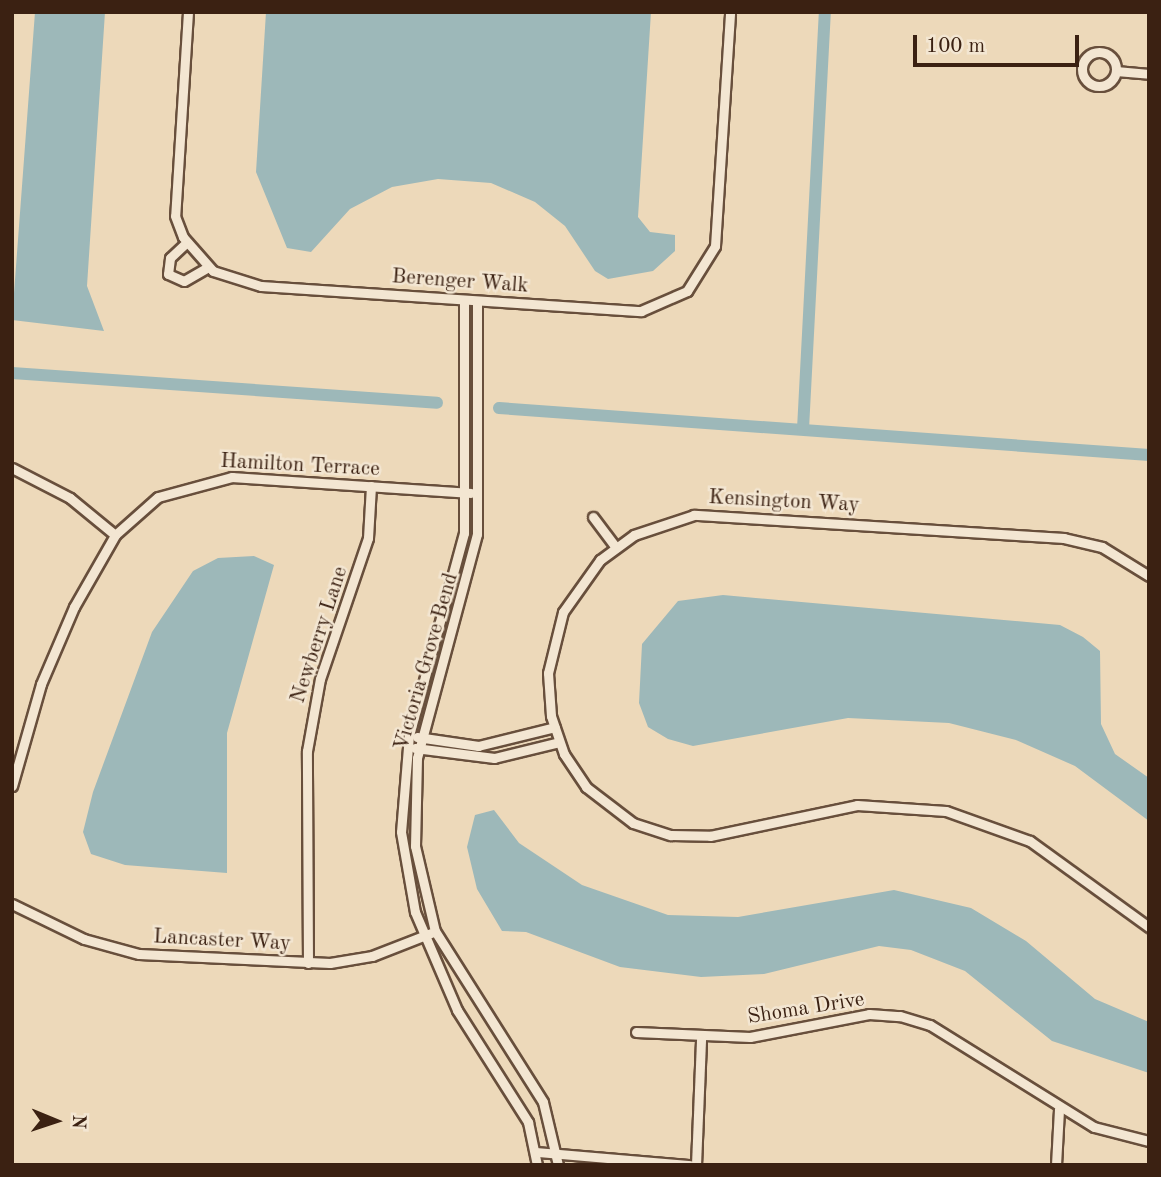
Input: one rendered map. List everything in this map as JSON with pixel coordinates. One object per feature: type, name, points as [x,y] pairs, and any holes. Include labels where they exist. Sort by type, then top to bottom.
[{"type":"street","points":[[187,242],[170,258],[168,274],[184,281],[208,267],[187,242],[173,189],[188,12]]},
{"type":"street","name":"Berenger Walk","points":[[208,267],[261,286],[641,312],[672,302],[701,277],[718,229],[730,12]]},
{"type":"street","points":[[1116,71],[1149,74]]},
{"type":"street","name":"Victoria Grove Bend","points":[[464,300],[460,365],[467,493],[461,560],[409,735],[401,832],[425,936],[457,1010],[520,1107],[537,1152],[537,1165]]},
{"type":"street","name":"Victoria Grove Bend","points":[[477,301],[479,493],[466,591],[419,748],[415,846],[435,931],[543,1102],[558,1153],[558,1165]]},
{"type":"street","points":[[12,468],[70,498],[115,535]]},
{"type":"street","name":"Hamilton Terrace","points":[[12,786],[56,645],[115,535],[158,497],[213,478],[479,493]]},
{"type":"street","name":"Newberry Lane","points":[[308,963],[307,751],[320,679],[368,538],[371,486]]},
{"type":"street","name":"Kensington Way","points":[[1149,576],[1084,541],[694,515],[653,526],[616,547],[585,576],[555,632],[548,673],[555,727],[573,772],[600,801],[651,830],[710,836],[857,806],[946,811],[1030,841],[1149,927]]},
{"type":"street","points":[[593,517],[616,547]]},
{"type":"street","points":[[409,735],[488,746],[555,727]]},
{"type":"street","points":[[407,746],[494,758],[559,742]]},
{"type":"street","name":"Lancaster Way","points":[[12,904],[66,932],[139,954],[308,963],[372,956],[435,931]]},
{"type":"street","name":"Shoma Drive","points":[[636,1032],[701,1039],[800,1030],[869,1014],[900,1016],[930,1025],[1059,1109],[1094,1127],[1149,1141]]},
{"type":"street","points":[[695,1165],[701,1039]]},
{"type":"street","points":[[1056,1165],[1059,1109]]},
{"type":"street","points":[[537,1152],[689,1165]]},
{"type":"water","points":[[35,12],[105,12],[87,286],[104,331],[12,320]]},
{"type":"water","points":[[266,12],[651,12],[638,217],[650,232],[675,235],[675,251],[653,271],[608,279],[595,271],[565,226],[535,202],[491,183],[438,179],[392,187],[350,209],[311,252],[287,248],[256,172]]},
{"type":"water","points":[[254,556],[274,565],[227,733],[227,873],[125,865],[91,854],[83,832],[93,792],[152,632],[193,571],[218,558]]},
{"type":"water","points":[[723,595],[1060,625],[1083,637],[1100,651],[1101,724],[1115,754],[1149,778],[1149,821],[1075,766],[1016,740],[949,723],[848,718],[693,746],[668,739],[648,727],[639,703],[642,644],[678,601]]},
{"type":"water","points":[[494,810],[519,843],[582,885],[668,915],[738,917],[894,890],[971,908],[1026,941],[1095,999],[1149,1022],[1149,1073],[1052,1041],[965,971],[911,950],[879,946],[764,974],[701,977],[620,967],[526,932],[502,931],[477,889],[467,847],[475,815]]},
{"type":"waterway","points":[[803,429],[825,12]]},
{"type":"waterway","points":[[12,373],[437,403]]},
{"type":"waterway","points":[[499,408],[1149,455]]}]
